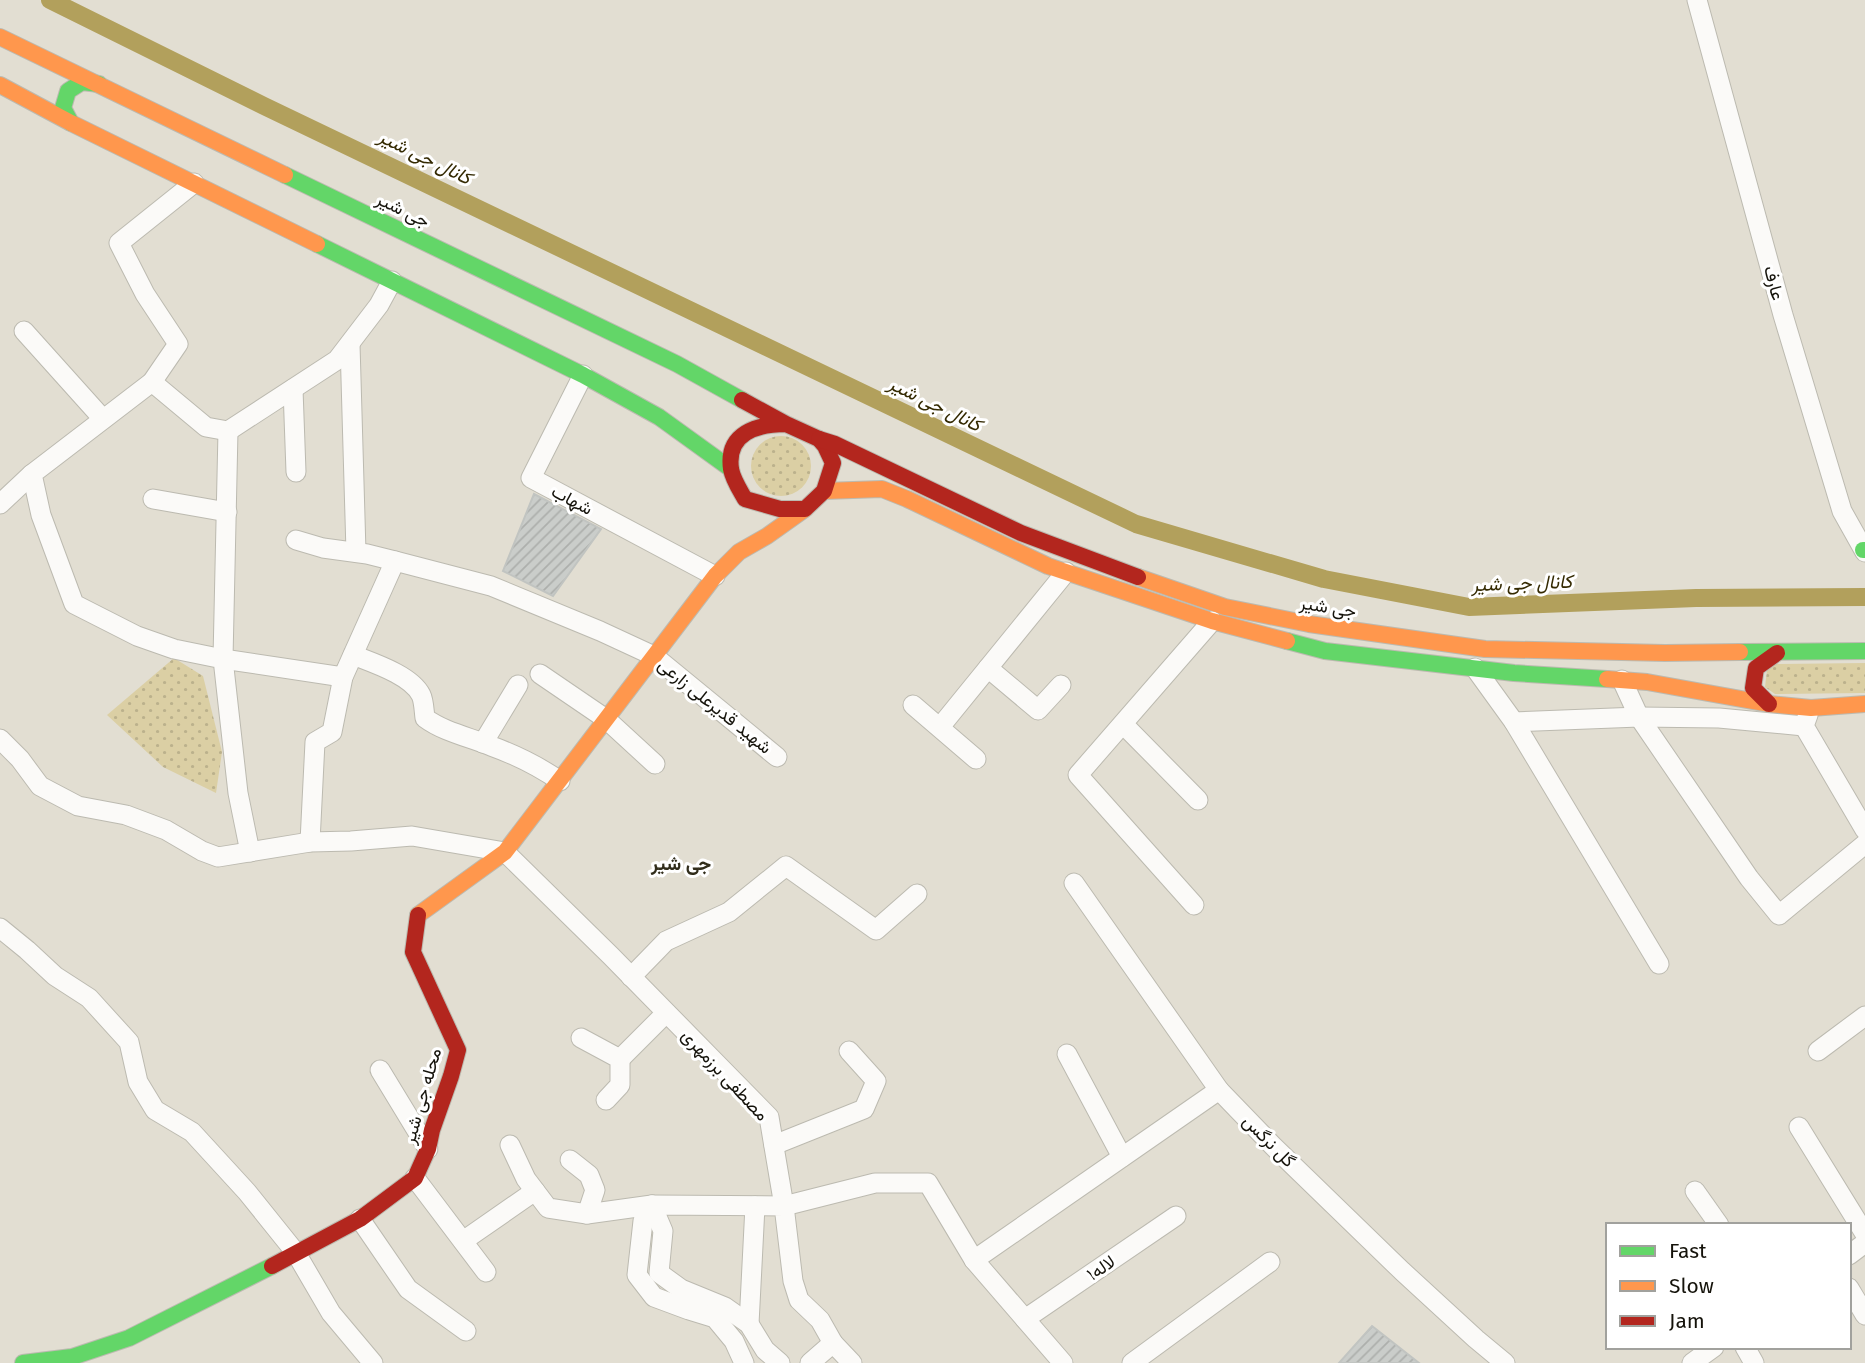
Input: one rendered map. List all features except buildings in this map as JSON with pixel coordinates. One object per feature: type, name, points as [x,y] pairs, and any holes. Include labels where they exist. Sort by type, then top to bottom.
[{"type":"main road","name":"جی شیر","points":[[0,37],[677,364],[786,424]]},
{"type":"main road","points":[[71,123],[63,108],[68,91],[82,82],[99,85]]},
{"type":"main road","points":[[0,85],[71,123],[583,375],[659,417],[731,469]]},
{"type":"main road","points":[[739,552],[746,514],[731,469],[733,445],[743,433],[774,424],[786,424],[819,439],[833,463],[824,491],[805,509],[780,509],[746,514]]},
{"type":"main road","name":"جی شیر","points":[[819,439],[835,444],[1021,533],[1147,581],[1225,607],[1309,624],[1485,649],[1665,653],[1865,651]]},
{"type":"main road","points":[[824,491],[882,489],[1048,566],[1212,621],[1325,652],[1647,682],[1769,704],[1807,717],[1865,704]]},
{"type":"main road","name":"محله جی شیر","points":[[23,1363],[72,1357],[129,1338],[360,1219],[415,1178],[428,1149],[458,1050],[413,953],[418,914],[505,852],[715,576],[739,552],[805,509]]},
{"type":"main road","points":[[1769,704],[1753,688],[1756,668],[1777,653]]},
{"type":"street","name":"عارف","points":[[1700,2],[1783,315],[1842,511],[1864,551]]},
{"type":"street","points":[[1,499],[152,382],[178,344],[145,294],[119,243],[194,183]]},
{"type":"street","points":[[152,382],[206,427],[228,431],[337,360],[379,305],[393,281]]},
{"type":"street","points":[[24,331],[103,419]]},
{"type":"street","points":[[350,344],[356,552]]},
{"type":"street","name":"شهاب","points":[[583,375],[531,478],[715,576]]},
{"type":"street","points":[[293,388],[296,472]]},
{"type":"street","points":[[228,431],[223,659],[238,793],[250,852]]},
{"type":"street","points":[[32,474],[41,514],[74,604],[137,636],[174,649],[343,677]]},
{"type":"street","points":[[153,499],[228,512]]},
{"type":"street","name":"شهید قدیرعلی زارعی","points":[[296,540],[323,548],[395,561],[491,586],[600,631],[653,656],[778,757]]},
{"type":"street","points":[[310,842],[315,742],[332,732],[343,677],[395,561]]},
{"type":"street","points":[[940,727],[1066,572]]},
{"type":"street","points":[[1194,905],[1078,775],[1212,621]]},
{"type":"street","points":[[353,655],[409,681],[422,696],[425,718],[436,726],[534,764],[560,780]]},
{"type":"street","points":[[988,668],[1038,710],[1061,685]]},
{"type":"street","points":[[1475,668],[1514,722],[1659,964]]},
{"type":"street","points":[[540,674],[606,719],[656,764]]},
{"type":"street","points":[[1622,680],[1639,717],[1749,878],[1779,915],[1865,844]]},
{"type":"street","points":[[483,743],[517,685]]},
{"type":"street","points":[[914,705],[976,759]]},
{"type":"street","points":[[1514,722],[1639,717],[1807,717],[1865,830]]},
{"type":"street","points":[[1123,724],[1198,800]]},
{"type":"street","points":[[0,739],[20,759],[40,786],[78,806],[126,815],[146,822],[218,857],[310,842],[412,836],[505,852]]},
{"type":"street","name":"مصطفی برزمهری","points":[[505,852],[769,1117],[793,1282],[799,1300],[820,1320],[833,1343],[852,1363]]},
{"type":"street","points":[[631,977],[666,941],[729,912],[786,866],[876,930],[917,894]]},
{"type":"street","name":"گل نرگس","points":[[1074,883],[1219,1090],[1402,1271],[1505,1363]]},
{"type":"street","points":[[0,928],[55,976],[89,998],[129,1042],[138,1082],[155,1110],[192,1132],[247,1192],[296,1253],[331,1313],[373,1363]]},
{"type":"street","points":[[606,1100],[620,1085],[620,1059],[666,1013]]},
{"type":"street","points":[[1818,1051],[1865,1016]]},
{"type":"street","points":[[581,1038],[620,1059]]},
{"type":"street","points":[[774,1145],[864,1110],[876,1080],[849,1051]]},
{"type":"street","points":[[1067,1054],[1122,1157]]},
{"type":"street","points":[[380,1070],[428,1149]]},
{"type":"street","points":[[974,1260],[1219,1090]]},
{"type":"street","points":[[1799,1127],[1865,1234]]},
{"type":"street","points":[[510,1145],[526,1179],[548,1208],[587,1214],[652,1205],[784,1206],[875,1183],[928,1183],[974,1260],[1063,1363]]},
{"type":"street","points":[[570,1160],[589,1175],[595,1190],[587,1214]]},
{"type":"street","points":[[415,1178],[486,1272]]},
{"type":"street","points":[[463,1241],[535,1191]]},
{"type":"street","points":[[1695,1191],[1718,1223]]},
{"type":"street","points":[[652,1205],[663,1231],[659,1273],[681,1289],[725,1307],[749,1324],[765,1350],[780,1363]]},
{"type":"street","points":[[652,1205],[643,1221],[637,1275],[654,1297],[715,1318],[734,1341],[744,1363]]},
{"type":"street","points":[[749,1324],[755,1206]]},
{"type":"street","name":"لاله۱","points":[[1025,1319],[1177,1216]]},
{"type":"street","points":[[360,1219],[408,1289],[466,1331]]},
{"type":"street","points":[[1132,1363],[1270,1262]]},
{"type":"street","points":[[1851,1291],[1865,1315]]},
{"type":"street","points":[[810,1363],[833,1343]]},
{"type":"street","points":[[1693,1358],[1710,1349]]},
{"type":"shaded area","points":[[781,436],[793,438],[806,449],[811,466],[809,478],[798,491],[781,496],[769,494],[756,483],[751,466],[753,454],[764,441]]},
{"type":"shaded area","points":[[174,658],[203,676],[222,752],[216,793],[163,767],[107,715]]},
{"type":"shaded area","points":[[1865,663],[1865,693],[1775,694],[1765,687],[1767,670],[1775,664]]},
{"type":"waterway","name":"کانال جی شیر","points":[[50,0],[264,106],[1136,524],[1324,579],[1469,607],[1696,598],[1865,597]]},
{"type":"traffic: fast","points":[[71,123],[63,108],[68,91],[82,82],[99,84]]},
{"type":"traffic: fast","points":[[285,175],[677,364],[742,400]]},
{"type":"traffic: fast","points":[[317,244],[583,375],[659,417],[731,469]]},
{"type":"traffic: fast","points":[[1287,641],[1325,651],[1514,673],[1607,679]]},
{"type":"traffic: fast","points":[[1740,652],[1865,651]]},
{"type":"traffic: fast","points":[[23,1363],[72,1357],[129,1338],[272,1266]]},
{"type":"traffic: slow","points":[[0,37],[285,175]]},
{"type":"traffic: slow","points":[[0,85],[71,123],[317,244]]},
{"type":"traffic: slow","points":[[824,491],[882,489],[1048,566],[1212,621],[1287,641]]},
{"type":"traffic: slow","points":[[418,915],[505,852],[715,576],[739,552],[805,509]]},
{"type":"traffic: slow","points":[[1138,577],[1225,607],[1309,624],[1485,649],[1740,652]]},
{"type":"traffic: slow","points":[[1607,679],[1647,682],[1769,704],[1811,708],[1865,704]]},
{"type":"traffic: jam","points":[[742,400],[819,439],[825,446],[833,463],[824,491],[805,509],[780,509],[745,499],[731,469],[733,447],[746,433],[764,426],[786,424]]},
{"type":"traffic: jam","points":[[819,439],[835,444],[1021,533],[1138,577]]},
{"type":"traffic: jam","points":[[1769,704],[1753,688],[1756,668],[1777,653]]},
{"type":"traffic: jam","points":[[272,1266],[360,1219],[415,1178],[428,1149],[458,1050],[413,952],[418,915]]},
{"type":"district","name":"جی شیر","points":[[681,863]]}]
